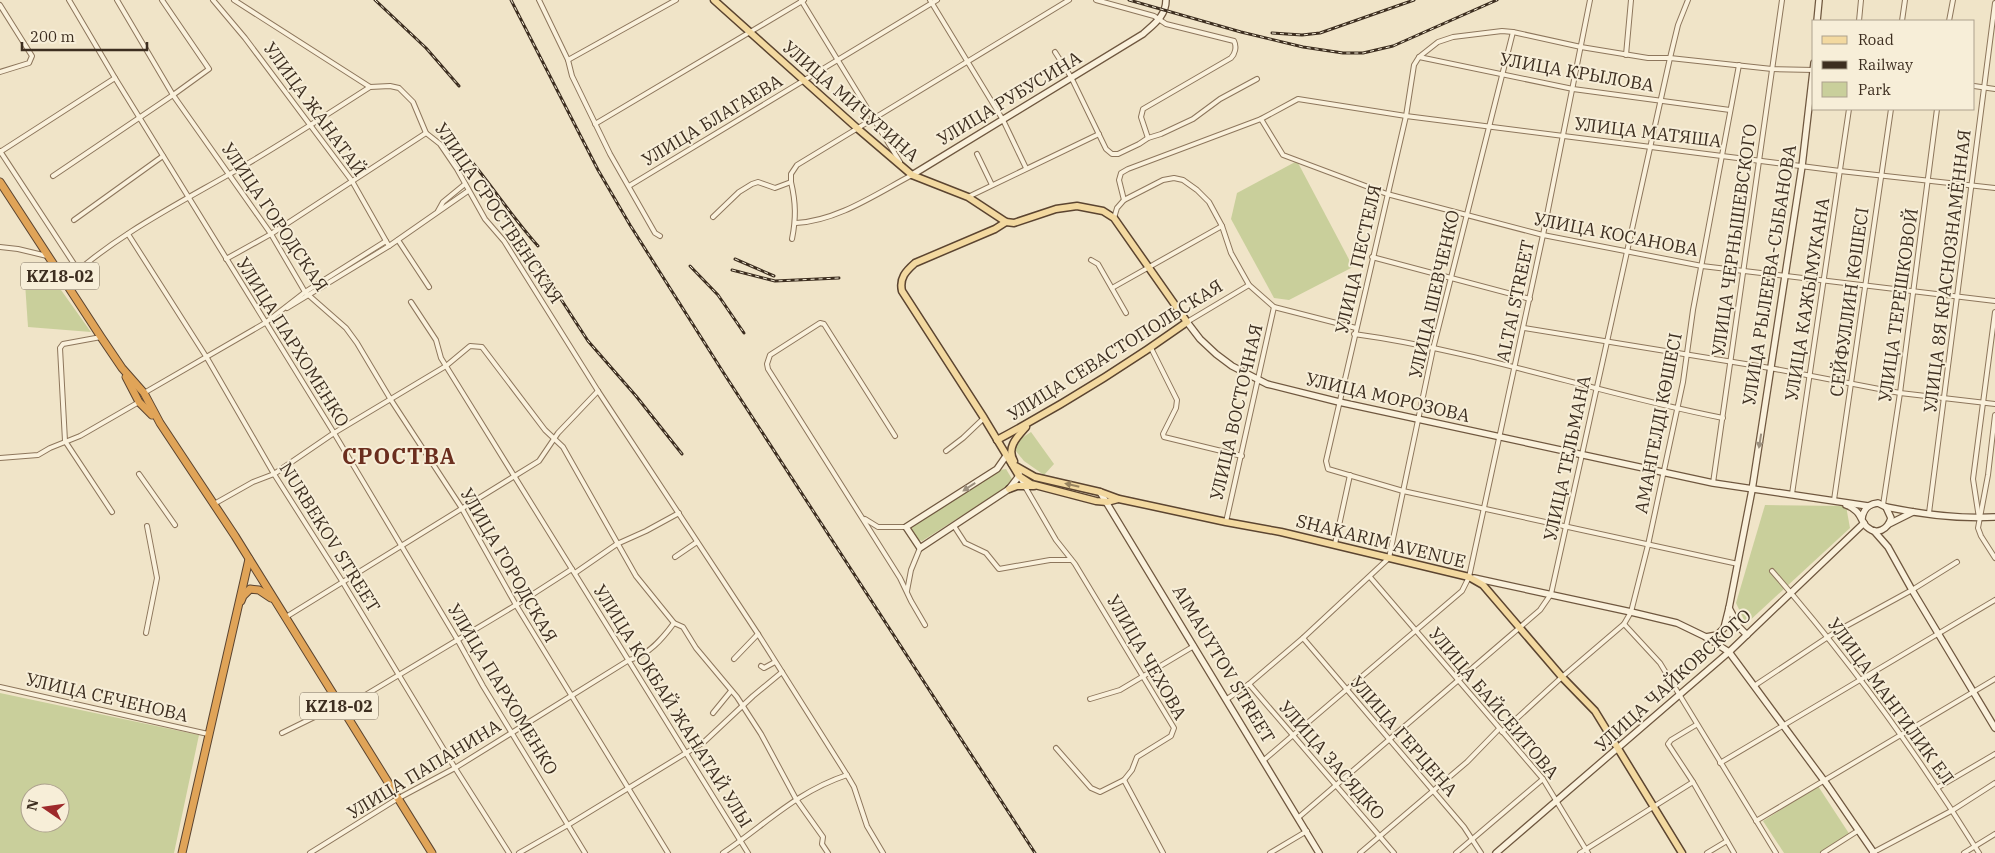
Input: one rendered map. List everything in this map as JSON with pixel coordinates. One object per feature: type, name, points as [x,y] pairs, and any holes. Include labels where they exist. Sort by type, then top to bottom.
[{"type":"highway","name":"KZ18-02","points":[[0,182],[100,337],[140,393],[143,403],[160,423],[235,536],[397,799],[432,852]]},
{"type":"highway","points":[[235,536],[244,556],[245,576]]},
{"type":"highway","points":[[182,853],[249,559]]},
{"type":"highway","points":[[236,613],[243,596],[250,590],[259,590],[269,596],[284,614]]},
{"type":"main road","name":"УЛИЦА МИЧУРИНА","points":[[714,0],[905,170],[912,175],[968,197],[1006,222]]},
{"type":"main road","points":[[1006,222],[1014,223],[1056,209],[1077,206],[1103,211],[1114,218]]},
{"type":"main road","name":"УЛИЦА МОРОЗОВА","points":[[1114,218],[1187,322]]},
{"type":"main road","name":"УЛИЦА ЧЕХОВА","points":[[1006,222],[915,263],[907,270],[901,285],[902,291],[984,418],[1006,456],[1015,465],[1019,476]]},
{"type":"main road","name":"УЛИЦА СЕВАСТОПОЛЬСКАЯ","points":[[997,440],[1151,348],[1187,322]]},
{"type":"main road","points":[[1015,465],[1011,457],[1011,450],[1015,440],[1030,422]]},
{"type":"main road","name":"SHAKARIM AVENUE","points":[[1015,465],[1035,477],[1100,492],[1119,499],[1335,544],[1469,577],[1483,585],[1562,677],[1595,711],[1682,853]]},
{"type":"main road","name":"SHAKARIM AVENUE","points":[[1019,476],[1031,484],[1096,501],[1107,502],[1119,499]]},
{"type":"main road","points":[[1009,489],[1017,486],[1041,487]]},
{"type":"street","name":"УЛИЦА ПАРХОМЕНКО","points":[[69,0],[188,198],[334,433],[483,686],[585,853]]},
{"type":"street","name":"УЛИЦА ГОРОДСКАЯ","points":[[117,0],[174,95],[271,234],[305,292],[346,328],[461,507],[516,605],[668,853]]},
{"type":"street","points":[[52,176],[174,95],[209,69],[162,0]]},
{"type":"street","name":"УЛИЦА ЖАНАТАЙ","points":[[213,0],[245,38],[352,181],[389,246]]},
{"type":"street","points":[[65,283],[78,270],[128,234],[230,174],[370,87],[234,0]]},
{"type":"street","points":[[540,0],[568,60],[572,76],[610,154],[655,233],[660,236]]},
{"type":"street","points":[[568,60],[676,0]]},
{"type":"street","points":[[595,124],[803,0],[905,170]]},
{"type":"street","name":"УЛИЦА БЛАГАЕВА","points":[[629,186],[838,60],[931,1],[937,0]]},
{"type":"street","points":[[792,239],[796,222],[796,204],[791,174],[797,165],[1069,0]]},
{"type":"street","points":[[1096,0],[1154,16],[1175,26],[1234,41],[1236,49],[1234,55],[1226,62],[1143,109],[1141,117],[1148,138]]},
{"type":"street","points":[[1159,20],[1166,0]]},
{"type":"street","name":"ALTAI STREET","points":[[1469,577],[1524,328],[1590,0]]},
{"type":"street","points":[[1626,55],[1631,0]]},
{"type":"street","name":"УЛИЦА ТЕЛЬМАНА","points":[[1299,817],[1540,610],[1551,594],[1670,58],[1678,25],[1688,0]]},
{"type":"street","name":"УЛИЦА ЧЕРНЫШЕВСКОГО","points":[[1713,483],[1782,0]]},
{"type":"street","points":[[1817,20],[1819,0]]},
{"type":"street","points":[[1859,20],[1861,0]]},
{"type":"street","points":[[1902,20],[1905,0]]},
{"type":"street","points":[[1950,20],[1952,0]]},
{"type":"street","points":[[931,1],[1003,120],[1026,168]]},
{"type":"street","name":"УЛИЦА 8Я КРАСНОЗНАМЁННАЯ","points":[[1929,513],[1995,4]]},
{"type":"street","points":[[0,5],[32,56],[29,62],[0,72]]},
{"type":"street","name":"УЛИЦА РУБУСИНА","points":[[796,222],[812,222],[828,217],[912,175],[1143,34],[1159,20]]},
{"type":"street","points":[[1419,57],[1438,42],[1453,37],[1502,31],[1648,58],[1670,58],[1772,69],[1812,70]]},
{"type":"street","name":"УЛИЦА ШЕВЧЕНКО","points":[[1389,558],[1433,349],[1513,32]]},
{"type":"street","points":[[1055,52],[1072,77],[1108,152],[1118,154],[1148,138],[1193,119],[1220,99],[1257,79]]},
{"type":"street","name":"УЛИЦА КРЫЛОВА","points":[[1419,57],[1573,89],[1730,110]]},
{"type":"street","name":"УЛИЦА ПЕСТЕЛЯ","points":[[1350,475],[1328,469],[1326,461],[1406,116],[1414,65],[1419,57]]},
{"type":"street","name":"АМАНГЕЛДІ КӨШЕСІ","points":[[1360,853],[1624,624],[1631,612],[1648,545],[1677,409],[1721,155],[1740,65]]},
{"type":"street","points":[[78,270],[0,152],[115,78]]},
{"type":"street","name":"УЛИЦА РЫЛЕЕВА-СЫБАНОВА","points":[[1706,637],[1717,634],[1724,628],[1730,608],[1752,490],[1802,166],[1812,79]]},
{"type":"street","name":"УЛИЦА СРОСТВЕНСКАЯ","points":[[370,87],[390,86],[399,88],[413,102],[426,133],[440,144],[485,219],[504,241],[598,391],[782,672],[854,787],[867,826],[884,853]]},
{"type":"street","points":[[1975,86],[1995,89]]},
{"type":"street","name":"УЛИЦА МАТЯША","points":[[1261,119],[1298,99],[1406,116],[1840,171],[1995,188]]},
{"type":"street","name":"УЛИЦА КАЖЫМУКАНА","points":[[1792,494],[1849,110]]},
{"type":"street","name":"СЕЙФУЛЛИН КӨШЕСІ","points":[[1837,501],[1891,110]]},
{"type":"street","name":"УЛИЦА ТЕРЕШКОВОЙ","points":[[1885,506],[1938,110]]},
{"type":"street","points":[[1124,200],[1119,180],[1121,173],[1261,119]]},
{"type":"street","name":"УЛИЦА КОСАНОВА","points":[[1261,119],[1283,155],[1387,194],[1543,235],[1702,266],[1866,284],[1995,301]]},
{"type":"street","points":[[226,259],[271,234],[426,133]]},
{"type":"street","points":[[968,197],[1099,134]]},
{"type":"street","name":"УЛИЦА РУБУСИНА","points":[[977,154],[992,185]]},
{"type":"street","points":[[74,220],[163,156]]},
{"type":"street","points":[[1114,218],[1117,208],[1124,200],[1163,180],[1174,178],[1183,180],[1209,202],[1222,226],[1228,246],[1248,285],[1274,307],[1356,328]]},
{"type":"street","points":[[713,217],[739,192],[752,184],[758,182],[775,188],[791,182]]},
{"type":"street","points":[[438,212],[443,202],[465,184]]},
{"type":"street","points":[[276,314],[389,246],[468,190]]},
{"type":"street","points":[[1112,288],[1222,226]]},
{"type":"street","name":"NURBEKOV STREET","points":[[128,234],[207,358],[274,474],[509,853]]},
{"type":"street","points":[[398,240],[429,287]]},
{"type":"street","points":[[140,393],[207,358],[265,323],[305,292],[386,241]]},
{"type":"street","points":[[0,247],[18,249],[49,257]]},
{"type":"street","points":[[1372,257],[1530,299]]},
{"type":"street","points":[[1091,260],[1098,264],[1126,313]]},
{"type":"street","name":"УЛИЦА СЕВАСТОПОЛЬСКАЯ","points":[[1187,322],[1248,285]]},
{"type":"street","name":"УЛИЦА КОКБАЙ ЖАНАТАЙ УЛЫ","points":[[412,302],[436,340],[441,358],[748,853]]},
{"type":"street","name":"УЛИЦА ВОСТОЧНАЯ","points":[[1226,522],[1274,307]]},
{"type":"street","points":[[1979,518],[1973,479],[1995,312]]},
{"type":"street","name":"УЛИЦА МОРОЗОВА","points":[[1187,322],[1200,339],[1216,354],[1232,366],[1258,380],[1418,420],[1664,473],[1752,490],[1792,494],[1868,506]]},
{"type":"street","points":[[895,436],[824,324],[820,323],[770,355],[767,364],[768,368],[900,578],[925,625]]},
{"type":"street","points":[[1524,328],[1852,382],[1900,393],[1995,404]]},
{"type":"street","points":[[1354,334],[1433,349],[1677,409],[1723,418]]},
{"type":"street","points":[[100,337],[63,344],[60,348],[65,441],[112,512]]},
{"type":"street","points":[[214,504],[253,482],[274,474],[334,433],[446,366],[470,346],[482,347],[553,439],[563,447],[636,576],[674,623],[682,627],[696,648],[743,706],[761,734],[796,799],[822,838],[822,844],[828,853]]},
{"type":"street","points":[[1151,348],[1177,400],[1176,408],[1163,434],[1164,437],[1242,456]]},
{"type":"street","points":[[284,614],[342,581],[539,460],[553,439],[598,391]]},
{"type":"street","points":[[0,458],[38,455],[65,441],[80,436],[143,403]]},
{"type":"street","points":[[1995,415],[1988,475],[1978,528],[1995,558]]},
{"type":"street","points":[[946,451],[984,418]]},
{"type":"street","points":[[997,469],[1006,456]]},
{"type":"street","points":[[861,516],[878,527],[906,527],[997,469],[1015,465]]},
{"type":"street","points":[[139,474],[175,525]]},
{"type":"street","points":[[1335,544],[1350,475],[1403,491],[1738,564]]},
{"type":"street","points":[[1988,475],[1995,475]]},
{"type":"street","points":[[907,593],[912,570],[920,548],[1009,489],[1019,476]]},
{"type":"street","name":"УЛИЦА ЧЕХОВА","points":[[1019,476],[1056,540],[1072,561],[1174,728],[1172,736],[1137,757],[1132,770],[1124,780]]},
{"type":"street","name":"AIMAUYTOV STREET","points":[[1100,492],[1299,817],[1319,853]]},
{"type":"street","name":"УЛИЦА МОРОЗОВА","points":[[1837,501],[1855,510],[1863,521]]},
{"type":"street","points":[[1995,517],[1979,518],[1913,512],[1872,504],[1864,509],[1863,521],[1888,547],[1995,728]]},
{"type":"street","points":[[1885,506],[1890,512],[1889,524]]},
{"type":"street","points":[[1874,531],[1882,530],[1889,524],[1913,512]]},
{"type":"street","name":"УЛИЦА КОКБАЙ ЖАНАТАЙ УЛЫ","points":[[574,571],[617,544],[679,513]]},
{"type":"street","name":"УЛИЦА ЧАЙКОВСКОГО","points":[[1496,853],[1729,652],[1863,521]]},
{"type":"street","points":[[146,633],[157,578],[147,526]]},
{"type":"street","points":[[954,526],[965,543],[986,553],[999,569],[1050,560],[1068,559],[1072,561]]},
{"type":"street","points":[[906,527],[920,548]]},
{"type":"street","points":[[675,557],[697,542]]},
{"type":"street","points":[[1227,699],[1249,684],[1303,638],[1370,578],[1389,558]]},
{"type":"street","points":[[1754,686],[1828,637],[1912,590],[1957,562]]},
{"type":"street","points":[[282,733],[340,707],[398,676],[457,639],[574,571]]},
{"type":"street","name":"УЛИЦА МАНГИЛИК ЕЛ","points":[[1772,572],[1828,637],[1953,810],[1979,853]]},
{"type":"street","points":[[1264,760],[1462,591],[1469,577],[1677,623],[1706,637],[1729,652],[1824,780],[1874,853],[1953,810],[1995,783]]},
{"type":"street","name":"УЛИЦА БАЙСЕИТОВА","points":[[1370,578],[1543,779],[1587,851]]},
{"type":"street","points":[[1720,763],[1938,632],[1995,600]]},
{"type":"street","points":[[1730,608],[1739,627],[1747,635]]},
{"type":"street","name":"УЛИЦА ПАПАНИНА","points":[[310,853],[397,799],[455,768],[629,660],[637,658],[665,635],[674,623]]},
{"type":"street","points":[[1624,624],[1660,663],[1696,725],[1776,853]]},
{"type":"street","points":[[734,659],[758,634]]},
{"type":"street","name":"УЛИЦА ГЕРЦЕНА","points":[[1303,638],[1464,827],[1481,853]]},
{"type":"street","points":[[1090,699],[1120,690],[1194,645]]},
{"type":"street","points":[[761,666],[764,668],[775,662]]},
{"type":"street","points":[[519,853],[704,742],[782,672]]},
{"type":"street","points":[[1756,821],[1975,693],[1995,679]]},
{"type":"street","name":"УЛИЦА ЗАСЯДКО","points":[[1249,684],[1394,853]]},
{"type":"street","name":"УЛИЦА СЕЧЕНОВА","points":[[0,687],[208,734]]},
{"type":"street","points":[[713,713],[731,691]]},
{"type":"street","points":[[1696,725],[1670,740],[1668,744],[1693,782],[1734,853]]},
{"type":"street","points":[[1056,748],[1095,791],[1100,792],[1124,780],[1163,853]]},
{"type":"street","points":[[1937,788],[1995,754]]},
{"type":"street","points":[[723,853],[796,799],[820,785],[846,775]]},
{"type":"street","points":[[1456,853],[1543,779]]},
{"type":"street","points":[[1580,853],[1587,851],[1693,782]]},
{"type":"street","points":[[1823,853],[1859,830]]},
{"type":"street","points":[[1270,853],[1307,831]]},
{"type":"street","points":[[1964,853],[1995,834]]},
{"type":"street","points":[[1707,853],[1727,841]]},
{"type":"green space","points":[[1297,161],[1353,267],[1289,300],[1274,298],[1231,219],[1237,193]]},
{"type":"green space","points":[[25,283],[61,290],[91,332],[28,327]]},
{"type":"green space","points":[[1031,432],[1054,464],[1044,475],[1024,461],[1011,445]]},
{"type":"green space","points":[[1006,469],[1012,479],[1010,485],[922,541],[916,539],[911,529],[913,524],[1000,470]]},
{"type":"green space","points":[[1765,505],[1846,506],[1850,528],[1746,624],[1736,603]]},
{"type":"green space","points":[[0,693],[199,735],[174,853],[0,853]]},
{"type":"green space","points":[[1818,786],[1850,835],[1821,853],[1784,853],[1763,821]]},
{"type":"railway","points":[[375,0],[426,48],[459,86]]},
{"type":"railway","points":[[511,0],[598,170],[630,225],[723,372],[1035,853]]},
{"type":"railway","points":[[1129,0],[1241,32],[1303,47],[1343,53],[1363,53],[1393,46],[1497,0]]},
{"type":"railway","points":[[1272,33],[1302,35],[1320,33],[1414,0]]},
{"type":"railway","points":[[468,157],[538,246]]},
{"type":"railway","points":[[509,219],[588,341],[636,396],[682,454]]},
{"type":"railway","points":[[735,259],[774,276]]},
{"type":"railway","points":[[690,266],[718,295],[744,333]]},
{"type":"railway","points":[[732,270],[775,281],[839,278]]},
{"type":"district","name":"СРОСТВА","points":[[399,455]]}]
